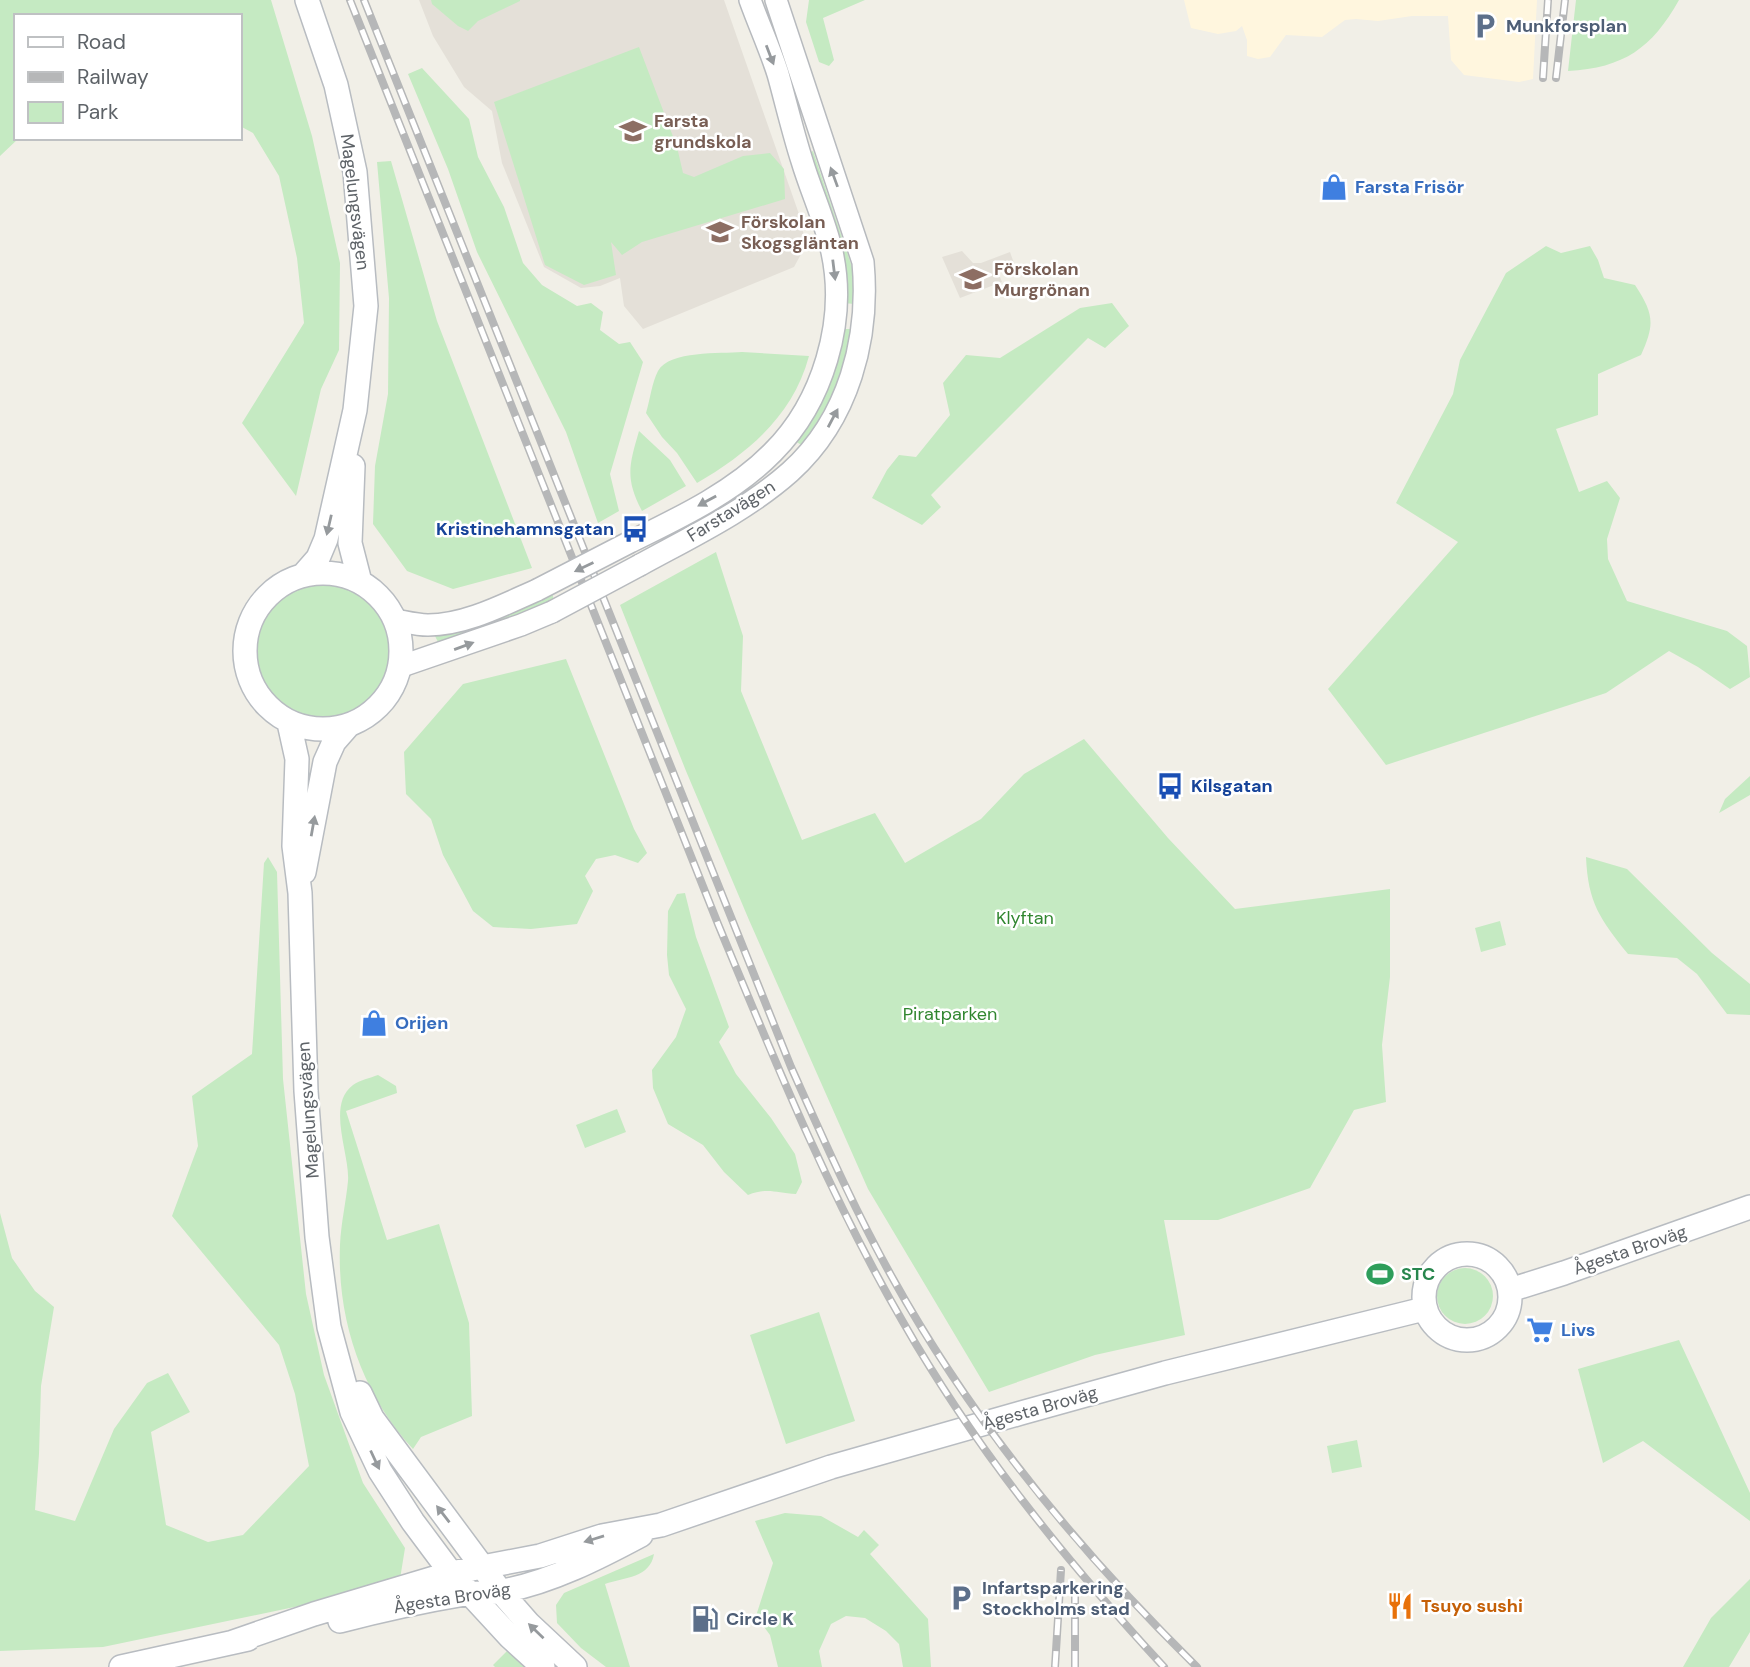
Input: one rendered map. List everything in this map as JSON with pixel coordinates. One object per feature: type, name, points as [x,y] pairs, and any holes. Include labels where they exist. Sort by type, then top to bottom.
[{"type":"main road","name":"Magelungsvägen","points":[[307,0],[335,85],[355,172],[366,306],[355,410],[350,543],[360,582]]},
{"type":"main road","name":"Magelungsvägen","points":[[304,574],[318,558],[326,540],[355,410]]},
{"type":"main road","points":[[304,574],[337,574],[360,582],[383,601],[395,620],[401,650],[393,687],[375,710],[348,726],[321,731],[289,723],[261,700],[246,672],[243,645],[251,617],[261,603],[288,581],[304,574]]},
{"type":"main road","name":"Magelungsvägen","points":[[289,723],[297,759],[294,846],[300,892],[301,990],[307,1104],[317,1237],[329,1327],[352,1412],[380,1471],[451,1573],[510,1637],[543,1667]]},
{"type":"main road","name":"Magelungsvägen","points":[[300,892],[325,762],[334,742],[348,726]]},
{"type":"main road","name":"Ågesta Broväg","points":[[1510,1290],[1750,1207]]},
{"type":"main road","points":[[1459,1254],[1479,1255],[1493,1262],[1505,1276],[1510,1290],[1508,1311],[1499,1327],[1484,1338],[1467,1341],[1448,1337],[1433,1326],[1424,1309],[1423,1291],[1430,1272],[1440,1262],[1459,1254]]},
{"type":"main road","name":"Ågesta Broväg","points":[[233,1642],[314,1614],[451,1573],[540,1556],[602,1536],[661,1525],[831,1467],[1165,1373],[1424,1309]]},
{"type":"main road","name":"Magelungsvägen","points":[[329,1327],[372,1418],[501,1592],[529,1624],[575,1667]]},
{"type":"main road","name":"Ågesta Broväg","points":[[121,1667],[233,1642],[316,1628],[401,1605],[470,1593],[501,1592],[537,1582],[608,1553],[661,1525]]},
{"type":"street","name":"Farstavägen","points":[[395,620],[428,625],[452,622],[489,611],[537,590],[716,496],[748,474],[774,451],[818,384],[833,335],[836,314],[832,252],[798,150],[777,72],[750,0]]},
{"type":"street","name":"Farstavägen","points":[[399,667],[552,612],[726,518],[791,472],[813,449],[829,426],[846,393],[855,365],[866,307],[863,262],[776,0]]},
{"type":"shaded area","name":"Farsta grundskola","points":[[419,0],[724,0],[799,214],[806,245],[794,267],[643,329],[624,306],[620,278],[600,286],[581,288],[544,267],[502,163],[492,111],[464,87],[433,36]]},
{"type":"shaded area","points":[[1184,0],[1537,0],[1533,79],[1519,82],[1464,75],[1451,60],[1448,16],[1412,16],[1378,21],[1345,20],[1322,37],[1286,35],[1270,57],[1258,59],[1247,56],[1247,40],[1242,26],[1236,31],[1218,34],[1191,28]]},
{"type":"shaded area","points":[[962,251],[973,263],[981,263],[1010,252],[1015,266],[998,272],[1002,282],[960,298],[942,257]]},
{"type":"green space","points":[[0,0],[271,0],[312,136],[340,263],[339,350],[321,389],[296,496],[242,423],[304,323],[297,258],[279,176],[253,133],[242,127],[242,14],[14,14],[14,140],[17,140],[0,156]]},
{"type":"green space","points":[[431,0],[520,1],[478,21],[468,31],[458,26],[432,4]]},
{"type":"green space","points":[[809,0],[865,0],[823,18],[834,60],[829,66],[819,62],[806,22]]},
{"type":"green space","points":[[1576,0],[1679,0],[1658,31],[1634,52],[1605,65],[1568,71]]},
{"type":"green space","points":[[639,47],[677,147],[683,173],[694,177],[743,156],[770,153],[784,169],[785,199],[642,242],[622,255],[611,242],[616,275],[584,285],[545,265],[494,102]]},
{"type":"green space","points":[[422,68],[469,119],[478,157],[504,207],[523,263],[542,285],[577,306],[591,303],[603,312],[600,330],[619,344],[630,342],[643,362],[610,474],[619,511],[598,523],[566,432],[477,252],[448,169],[408,74]]},
{"type":"green space","points":[[813,151],[852,267],[854,304],[844,303],[809,153]]},
{"type":"green space","points":[[391,161],[437,321],[532,568],[453,589],[407,571],[373,524],[375,466],[388,394],[389,298],[377,162]]},
{"type":"green space","points":[[1546,246],[1561,253],[1590,246],[1604,278],[1635,285],[1649,312],[1649,335],[1641,355],[1598,374],[1598,415],[1556,429],[1579,492],[1607,481],[1620,498],[1607,539],[1608,559],[1627,601],[1727,631],[1747,646],[1750,677],[1730,689],[1669,651],[1606,693],[1386,765],[1328,689],[1458,542],[1396,503],[1453,394],[1460,360],[1506,273]]},
{"type":"green space","points":[[1112,303],[1129,326],[1105,348],[1088,338],[931,495],[941,507],[922,525],[872,498],[887,470],[899,455],[916,457],[950,415],[943,383],[966,355],[1000,358],[1080,308]]},
{"type":"green space","points":[[843,329],[854,329],[833,402],[803,446],[795,441],[826,388]]},
{"type":"green space","points":[[742,352],[809,356],[792,397],[766,431],[734,459],[697,483],[646,413],[654,380],[664,364],[673,359],[696,354]]},
{"type":"green space","points":[[639,431],[670,460],[686,486],[642,511],[633,490],[630,472]]},
{"type":"green space","points":[[716,552],[743,636],[741,691],[802,840],[875,813],[905,863],[981,819],[1024,774],[1084,739],[1168,838],[1235,909],[1390,889],[1390,977],[1382,1045],[1386,1102],[1354,1110],[1310,1188],[1218,1220],[1164,1220],[1185,1335],[1095,1355],[989,1392],[868,1189],[749,920],[620,605]]},
{"type":"green space","points":[[323,585],[349,590],[371,605],[386,627],[391,653],[386,679],[371,701],[349,716],[323,721],[297,716],[275,701],[260,679],[255,653],[260,627],[275,605],[297,590]]},
{"type":"green space","points":[[552,593],[554,600],[480,631],[438,642],[435,636],[502,615]]},
{"type":"green space","points":[[566,659],[634,829],[647,853],[638,863],[615,855],[596,859],[585,876],[593,891],[577,924],[531,929],[493,927],[473,911],[443,855],[431,819],[406,794],[404,752],[463,684]]},
{"type":"green space","points":[[1750,776],[1750,795],[1719,813],[1725,799]]},
{"type":"green space","points":[[268,857],[277,872],[283,1079],[306,1294],[324,1375],[363,1483],[405,1548],[400,1579],[337,1598],[103,1647],[0,1651],[0,1213],[12,1258],[35,1291],[54,1307],[41,1386],[35,1510],[75,1521],[114,1429],[147,1383],[168,1373],[190,1412],[151,1432],[166,1525],[208,1542],[243,1535],[309,1466],[295,1394],[279,1345],[172,1216],[198,1146],[192,1096],[252,1054],[264,863]]},
{"type":"green space","points":[[1586,857],[1627,869],[1712,953],[1750,984],[1750,1015],[1727,1014],[1697,974],[1677,958],[1628,954],[1597,910],[1589,887]]},
{"type":"green space","points":[[685,893],[696,937],[729,1027],[719,1042],[736,1074],[795,1154],[802,1182],[796,1194],[767,1191],[748,1195],[724,1172],[703,1145],[668,1124],[653,1088],[652,1070],[676,1037],[686,1009],[669,975],[667,955],[668,911],[677,894]]},
{"type":"green space","points":[[1500,921],[1506,945],[1481,952],[1475,928]]},
{"type":"green space","points":[[378,1075],[396,1086],[397,1093],[346,1111],[387,1240],[439,1224],[469,1323],[472,1416],[421,1437],[413,1449],[380,1404],[356,1355],[348,1328],[340,1273],[341,1237],[348,1181],[341,1130],[341,1105],[345,1094],[353,1085]]},
{"type":"green space","points":[[617,1109],[626,1132],[585,1148],[576,1125]]},
{"type":"green space","points":[[1465,1268],[1476,1270],[1485,1276],[1491,1285],[1491,1307],[1485,1316],[1476,1322],[1465,1324],[1454,1322],[1445,1316],[1439,1307],[1437,1296],[1439,1285],[1445,1276],[1454,1270]]},
{"type":"green space","points":[[819,1312],[855,1421],[786,1444],[750,1335]]},
{"type":"green space","points":[[1679,1340],[1750,1493],[1750,1521],[1643,1441],[1603,1463],[1578,1369]]},
{"type":"green space","points":[[1357,1440],[1362,1467],[1332,1473],[1327,1446]]},
{"type":"green space","points":[[785,1513],[821,1516],[858,1537],[864,1530],[879,1545],[870,1554],[928,1619],[931,1667],[903,1667],[899,1644],[886,1631],[865,1618],[846,1616],[831,1624],[819,1651],[822,1667],[778,1667],[770,1635],[756,1616],[773,1563],[755,1521]]},
{"type":"green space","points":[[654,1554],[652,1562],[642,1572],[605,1584],[630,1667],[606,1667],[581,1648],[557,1623],[556,1605],[564,1593]]},
{"type":"green space","points":[[1750,1579],[1750,1632],[1729,1667],[1683,1667],[1711,1618]]},
{"type":"green space","points":[[508,1650],[527,1667],[495,1667],[493,1665]]},
{"type":"railway","points":[[350,0],[718,924],[827,1176],[876,1274],[960,1414],[1057,1544],[1164,1667]]},
{"type":"railway","points":[[364,0],[791,1067],[839,1173],[923,1331],[993,1434],[1070,1531],[1153,1623],[1197,1667]]},
{"type":"railway","points":[[1543,78],[1548,0]]},
{"type":"railway","points":[[1556,78],[1565,0]]},
{"type":"railway","points":[[1055,1667],[1061,1570]]},
{"type":"railway","points":[[1075,1587],[1075,1667]]},
{"type":"place","name":"Munkforsplan","points":[[1485,26]]},
{"type":"place","name":"Farsta grundskola","points":[[633,131]]},
{"type":"place","name":"Farsta Frisör","points":[[1334,187]]},
{"type":"place","name":"Förskolan Skogsgläntan","points":[[720,232]]},
{"type":"place","name":"Förskolan Murgrönan","points":[[973,279]]},
{"type":"place","name":"Kristinehamnsgatan","points":[[635,529]]},
{"type":"place","name":"Kilsgatan","points":[[1170,786]]},
{"type":"place","name":"Orijen","points":[[374,1023]]},
{"type":"place","name":"STC","points":[[1380,1274]]},
{"type":"place","name":"Livs","points":[[1540,1330]]},
{"type":"place","name":"Infartsparkering Stockholms stad","points":[[961,1598]]},
{"type":"place","name":"Tsuyo sushi","points":[[1400,1606]]},
{"type":"place","name":"Circle K","points":[[705,1619]]},
{"type":"park label","name":"Klyftan","points":[[1025,918]]},
{"type":"park label","name":"Piratparken","points":[[950,1014]]}]
